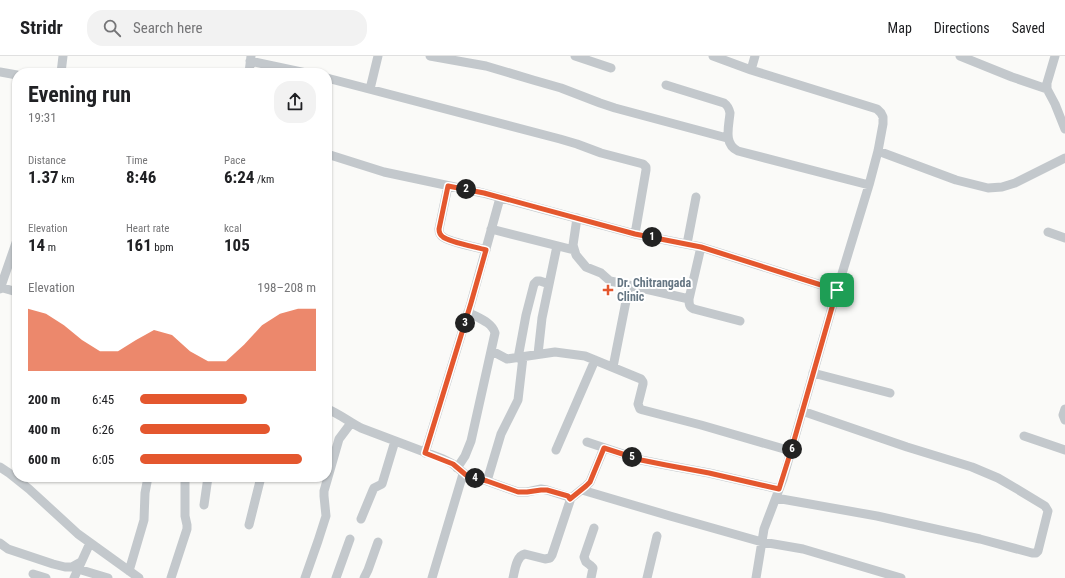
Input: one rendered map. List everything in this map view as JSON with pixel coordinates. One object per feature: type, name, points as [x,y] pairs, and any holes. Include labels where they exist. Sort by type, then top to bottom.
[{"type":"street","points":[[62,68],[63,56]]},
{"type":"street","points":[[370,89],[378,56]]},
{"type":"street","points":[[430,56],[486,66],[561,88],[615,108],[728,138]]},
{"type":"street","points":[[575,56],[611,68]]},
{"type":"street","points":[[713,56],[751,70],[877,109],[883,117],[878,151],[869,185],[791,451],[764,529],[756,578]]},
{"type":"street","points":[[751,70],[755,56]]},
{"type":"street","points":[[960,56],[1047,89]]},
{"type":"street","points":[[1055,56],[1047,83],[1047,89],[1065,129]]},
{"type":"street","points":[[251,59],[286,68]]},
{"type":"street","points":[[0,72],[12,74]]},
{"type":"street","points":[[332,79],[560,139],[601,153],[643,164],[646,167],[646,170],[635,234]]},
{"type":"street","points":[[666,85],[724,102],[729,108],[730,113],[728,138],[734,149],[738,151],[869,185]]},
{"type":"street","points":[[878,151],[956,180],[988,188],[1002,187],[1015,183],[1065,158]]},
{"type":"street","points":[[332,156],[384,172],[500,198],[635,234],[701,247],[837,290]]},
{"type":"street","points":[[448,186],[439,229],[442,237],[486,250]]},
{"type":"street","points":[[687,244],[696,197]]},
{"type":"street","points":[[425,453],[468,312],[500,198]]},
{"type":"street","points":[[577,218],[573,245],[576,255],[586,267],[600,272],[610,281],[689,299]]},
{"type":"street","points":[[492,229],[574,250]]},
{"type":"street","points":[[1048,232],[1065,238]]},
{"type":"street","points":[[538,354],[542,318],[557,246]]},
{"type":"street","points":[[701,247],[689,299],[691,308],[740,321]]},
{"type":"street","points":[[12,254],[0,288],[12,291]]},
{"type":"street","points":[[487,481],[501,434],[518,400],[520,358],[526,315],[534,284],[540,281],[549,284]]},
{"type":"street","points":[[613,367],[629,286]]},
{"type":"street","points":[[432,578],[460,471],[471,441],[495,334],[494,328],[491,325],[468,312]]},
{"type":"street","points":[[492,351],[507,359],[555,352],[585,356],[643,380],[638,404],[640,409],[791,451]]},
{"type":"street","points":[[556,450],[595,360]]},
{"type":"street","points":[[814,373],[890,393]]},
{"type":"street","points":[[1065,410],[1063,415],[1065,420]]},
{"type":"street","points":[[332,411],[361,428],[443,459],[453,464],[466,475],[518,492],[547,490],[568,496],[570,499]]},
{"type":"street","points":[[776,498],[877,516],[980,539],[1032,553],[1036,553],[1038,551],[1048,511],[1045,506],[1017,489],[998,478],[972,467],[907,447],[802,411]]},
{"type":"street","points":[[332,463],[339,439],[351,423]]},
{"type":"street","points":[[1024,436],[1065,450]]},
{"type":"street","points":[[362,519],[374,488],[382,484],[395,441]]},
{"type":"street","points":[[587,442],[641,460],[709,473],[779,489]]},
{"type":"street","points":[[513,578],[520,556],[525,554],[545,559],[550,558],[570,499],[590,482],[604,448]]},
{"type":"street","points":[[0,467],[12,475]]},
{"type":"street","points":[[20,482],[78,534],[140,578]]},
{"type":"street","points":[[129,571],[144,520],[147,482]]},
{"type":"street","points":[[171,578],[188,529],[185,516],[185,482]]},
{"type":"street","points":[[204,505],[207,482]]},
{"type":"street","points":[[249,525],[260,482]]},
{"type":"street","points":[[305,578],[326,516],[324,491],[327,482]]},
{"type":"street","points":[[582,490],[762,542],[803,549],[901,578]]},
{"type":"street","points":[[591,578],[593,568],[586,562],[584,557],[594,528]]},
{"type":"street","points":[[647,578],[657,536]]},
{"type":"street","points":[[336,578],[350,539]]},
{"type":"street","points":[[364,578],[378,542]]},
{"type":"street","points":[[0,543],[8,549],[53,564],[65,567],[80,566],[108,578]]},
{"type":"street","points":[[74,578],[90,543]]},
{"type":"street","points":[[34,574],[46,578]]},
{"type":"place","name":"Dr. Chitrangada Clinic","points":[[608,290]]},
{"type":"route","points":[[448,186],[484,193],[635,234],[701,247],[837,290],[779,489],[709,473],[641,460],[604,448],[590,482],[570,499],[568,496],[547,490],[535,490],[523,493],[518,492],[466,475],[453,464],[425,453],[486,250],[442,237],[439,229],[448,186]]}]
